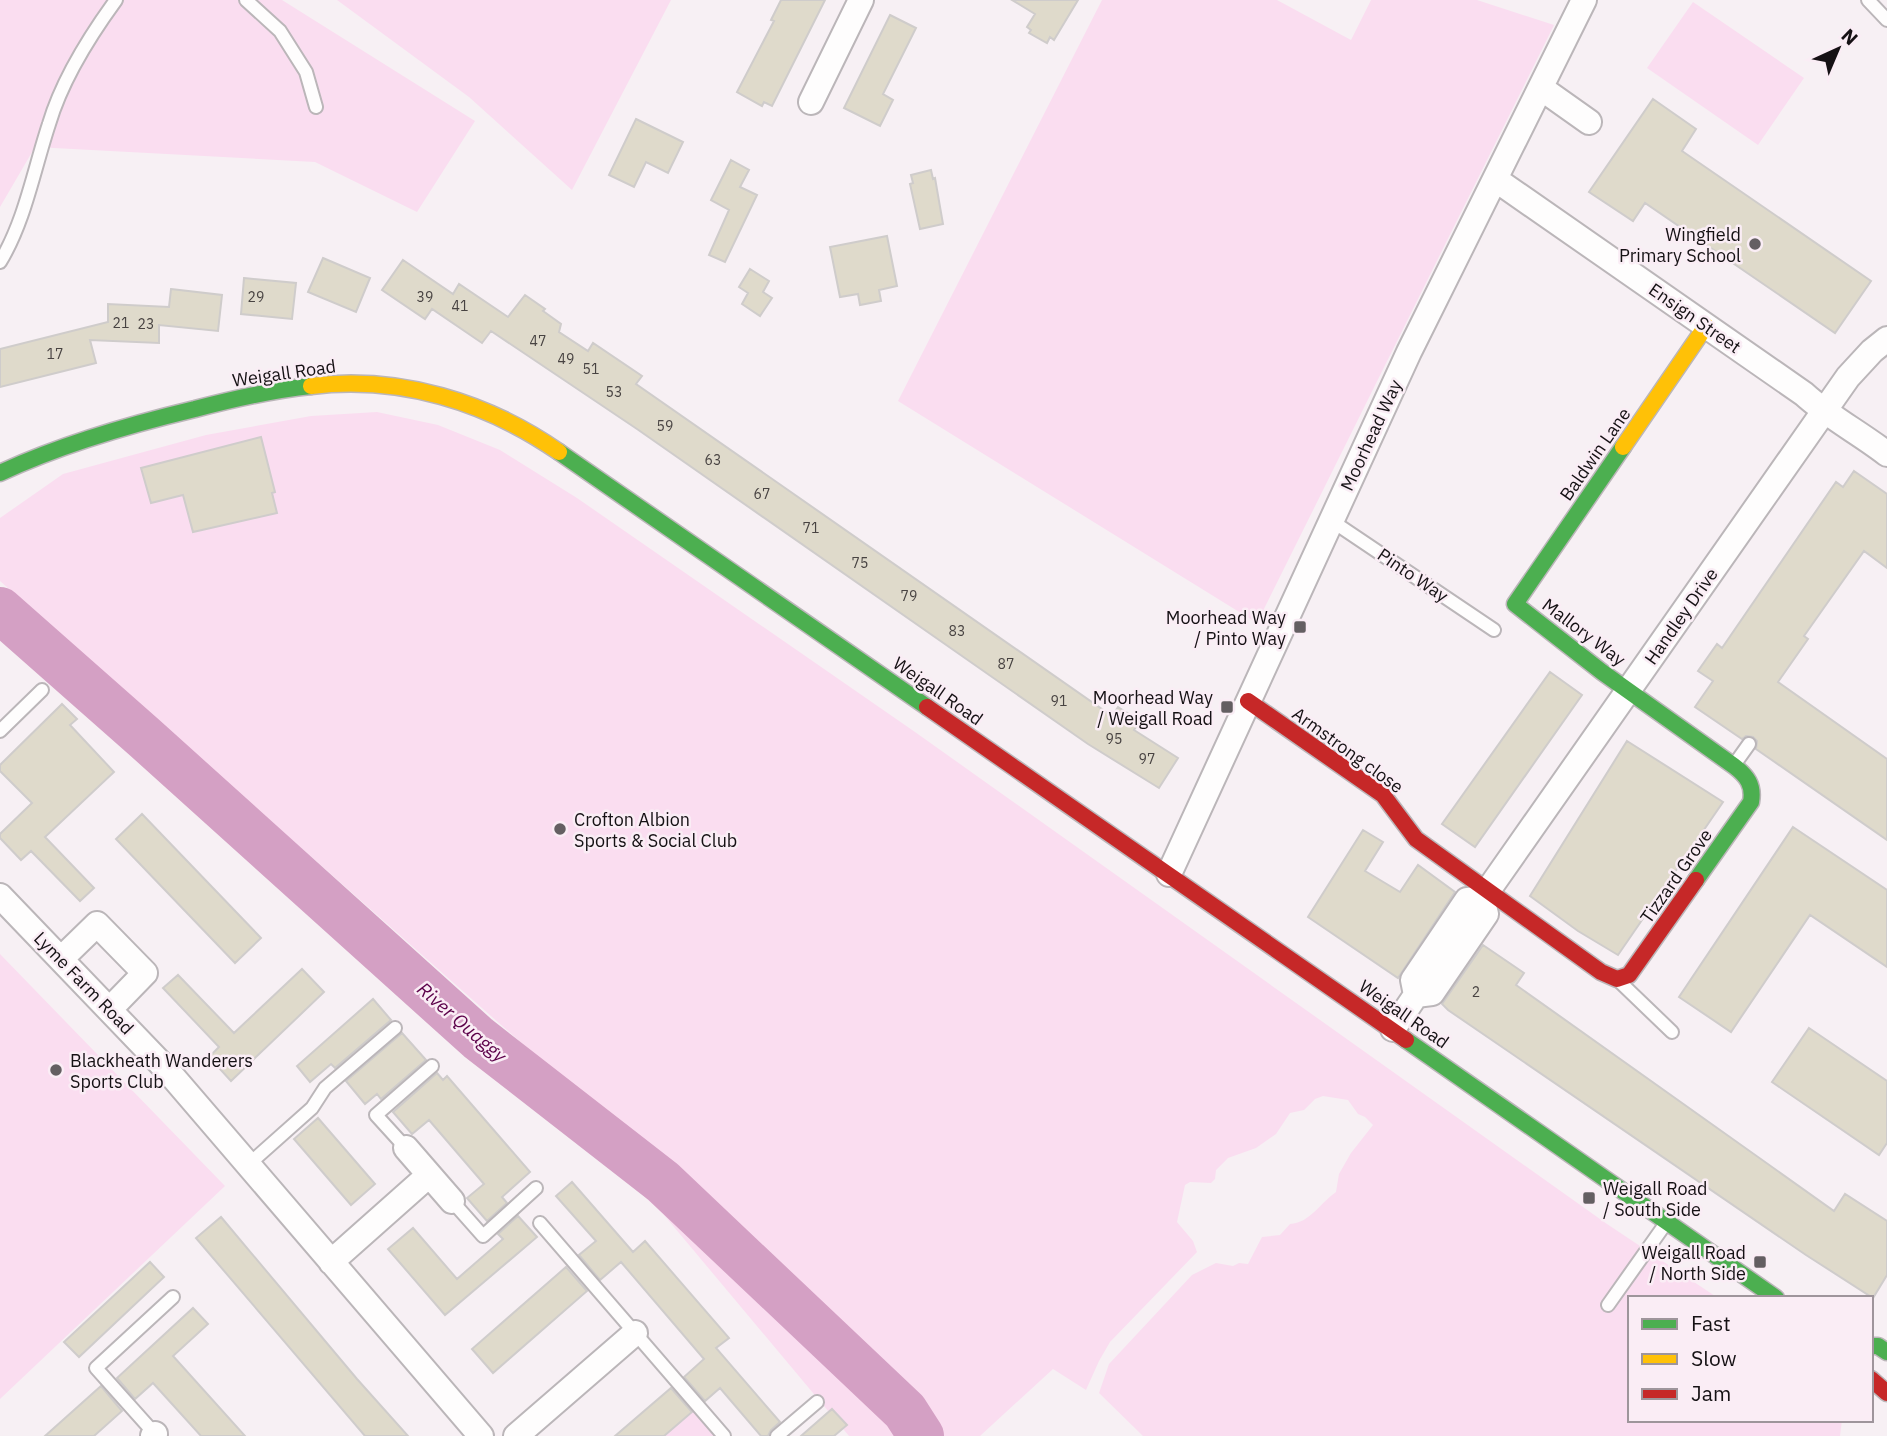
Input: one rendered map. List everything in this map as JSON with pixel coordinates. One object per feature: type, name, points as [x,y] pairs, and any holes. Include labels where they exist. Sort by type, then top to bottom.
[{"type":"street","points":[[811,102],[861,0]]},
{"type":"street","name":"Moorhead Way","points":[[1169,874],[1409,352],[1584,0]]},
{"type":"street","points":[[1541,88],[1589,122]]},
{"type":"street","name":"Ensign Street","points":[[1495,179],[1887,454]]},
{"type":"street","name":"Baldwin Lane","points":[[1515,604],[1706,326]]},
{"type":"street","name":"Handley Drive","points":[[1393,1029],[1416,995],[1432,993],[1440,982],[1486,914],[1485,895],[1824,412],[1860,364],[1887,339]]},
{"type":"street","name":"Weigall Road","points":[[0,473],[32,458],[132,424],[272,390],[324,384],[376,384],[430,392],[485,410],[534,435],[1393,1029],[1773,1296]]},
{"type":"street","name":"Mallory Way","points":[[1515,604],[1602,672],[1630,690]]},
{"type":"street","name":"Tizzard Grove","points":[[1617,979],[1629,975],[1638,966],[1754,794],[1747,776],[1630,690]]},
{"type":"street","name":"Armstrong close","points":[[1248,701],[1392,802],[1408,831],[1485,895]]},
{"type":"street","points":[[1485,895],[1601,972],[1617,979]]},
{"type":"street","name":"Lyme Farm Road","points":[[0,897],[166,1070],[481,1436]]},
{"type":"street","points":[[61,959],[97,924],[145,973],[110,1009]]},
{"type":"street","points":[[405,1148],[452,1201]]},
{"type":"street","points":[[331,1262],[429,1175]]},
{"type":"street","points":[[516,1436],[635,1333]]},
{"type":"street","points":[[1873,1381],[1887,1393]]},
{"type":"lane","points":[[0,262],[37,172],[49,123],[62,90],[88,41],[116,0]]},
{"type":"lane","points":[[246,0],[280,31],[306,72],[316,107]]},
{"type":"lane","points":[[1868,0],[1887,20]]},
{"type":"lane","name":"Pinto Way","points":[[1332,521],[1494,630]]},
{"type":"lane","points":[[0,732],[42,690]]},
{"type":"lane","points":[[1734,766],[1749,744]]},
{"type":"lane","points":[[1617,979],[1630,995],[1672,1032]]},
{"type":"lane","points":[[248,1165],[312,1108],[325,1088],[395,1028]]},
{"type":"lane","points":[[405,1148],[376,1115],[432,1066]]},
{"type":"lane","points":[[452,1201],[483,1236],[536,1188]]},
{"type":"lane","points":[[1608,1305],[1666,1222]]},
{"type":"lane","points":[[540,1223],[724,1436]]},
{"type":"lane","points":[[154,1435],[96,1368],[173,1297]]},
{"type":"lane","points":[[777,1436],[817,1402]]},
{"type":"shaded area","points":[[0,0],[282,0],[475,121],[417,212],[315,162],[35,147],[0,207]]},
{"type":"shaded area","points":[[337,0],[671,0],[572,190],[469,97]]},
{"type":"shaded area","points":[[1102,0],[1277,0],[1351,40],[1371,0],[1477,0],[1554,25],[1257,623],[898,401]]},
{"type":"shaded area","points":[[1693,2],[1804,78],[1758,145],[1647,68]]},
{"type":"shaded area","points":[[377,412],[438,425],[500,450],[577,498],[915,732],[1607,1224],[1715,1296],[1628,1296],[1628,1422],[1842,1422],[1840,1436],[1143,1436],[1099,1393],[1109,1364],[1192,1275],[1216,1263],[1233,1266],[1239,1263],[1248,1264],[1262,1237],[1280,1235],[1290,1224],[1309,1216],[1336,1192],[1339,1174],[1351,1153],[1373,1125],[1358,1114],[1348,1100],[1323,1096],[1315,1099],[1304,1110],[1290,1113],[1276,1134],[1256,1148],[1228,1158],[1216,1170],[1215,1179],[1211,1183],[1190,1182],[1185,1185],[1177,1222],[1193,1241],[1197,1252],[1110,1342],[1086,1390],[1053,1369],[980,1436],[849,1436],[664,1215],[589,1144],[614,1125],[0,581],[0,518],[63,474],[206,435],[311,416]]},
{"type":"shaded area","name":"Blackheath Wanderers Sports Club","points":[[0,954],[225,1186],[0,1399]]},
{"type":"shaded area","points":[[694,1410],[716,1436],[664,1436]]},
{"type":"building","points":[[781,0],[825,0],[772,106],[764,102],[762,106],[737,92],[774,21],[771,20]]},
{"type":"building","points":[[1012,0],[1078,0],[1054,40],[1050,37],[1047,43],[1029,33],[1031,30],[1027,27],[1035,14]]},
{"type":"building","points":[[890,15],[916,28],[883,94],[893,100],[880,126],[844,108]]},
{"type":"building","points":[[1653,99],[1696,129],[1682,151],[1871,281],[1835,333],[1645,203],[1633,221],[1589,192]]},
{"type":"building","points":[[636,119],[683,142],[668,173],[646,162],[634,187],[609,175]]},
{"type":"building","points":[[731,160],[749,170],[740,187],[757,195],[725,262],[709,255],[729,210],[711,200]]},
{"type":"building","points":[[931,170],[933,179],[935,178],[943,224],[920,229],[910,184],[913,183],[911,175]]},
{"type":"building","points":[[887,236],[897,286],[879,290],[881,301],[860,305],[858,294],[840,297],[830,247]]},
{"type":"building","points":[[323,258],[370,278],[356,312],[308,292]]},
{"type":"building","points":[[403,260],[453,294],[459,284],[508,317],[525,295],[561,324],[559,332],[588,351],[593,343],[642,376],[636,384],[1112,716],[1118,707],[1140,721],[1134,730],[1178,758],[1159,788],[1088,744],[637,429],[491,331],[482,343],[432,309],[425,319],[382,290]]},
{"type":"building","points":[[750,269],[769,281],[763,292],[772,298],[760,316],[742,304],[748,293],[739,287]]},
{"type":"building","points":[[244,278],[296,283],[292,319],[241,314]]},
{"type":"building","points":[[171,289],[222,295],[218,331],[159,325],[159,343],[90,340],[96,363],[0,387],[0,349],[108,322],[108,304],[169,307]]},
{"type":"building","points":[[261,437],[275,492],[272,493],[277,513],[193,532],[183,495],[151,503],[141,468]]},
{"type":"building","points":[[1854,471],[1887,494],[1887,568],[1864,551],[1804,636],[1808,639],[1778,682],[1887,759],[1887,840],[1756,749],[1757,741],[1753,737],[1746,736],[1742,739],[1695,707],[1713,681],[1698,671],[1717,644],[1722,648],[1836,482],[1843,487]]},
{"type":"building","points":[[1550,672],[1582,695],[1475,847],[1442,824]]},
{"type":"building","points":[[62,704],[77,719],[70,725],[114,772],[45,837],[94,888],[80,901],[31,851],[21,860],[0,838],[0,834],[32,803],[0,771],[0,765]]},
{"type":"building","points":[[1627,741],[1723,802],[1618,955],[1578,931],[1530,896]]},
{"type":"building","points":[[142,814],[261,938],[235,963],[116,839]]},
{"type":"building","points":[[1793,827],[1887,890],[1887,967],[1810,915],[1731,1032],[1679,997]]},
{"type":"building","points":[[1363,830],[1383,842],[1365,871],[1400,892],[1418,865],[1455,892],[1398,978],[1308,917]]},
{"type":"building","points":[[1483,945],[1524,973],[1516,985],[1834,1211],[1845,1194],[1887,1221],[1887,1275],[1873,1298],[1806,1255],[1442,1004]]},
{"type":"building","points":[[302,969],[324,992],[231,1081],[209,1057],[219,1047],[163,988],[178,975],[234,1033]]},
{"type":"building","points":[[373,999],[391,1020],[335,1068],[331,1064],[310,1082],[297,1066]]},
{"type":"building","points":[[1809,1028],[1887,1081],[1887,1143],[1879,1155],[1772,1082]]},
{"type":"building","points":[[402,1033],[426,1060],[381,1099],[377,1094],[365,1104],[346,1081]]},
{"type":"building","points":[[437,1073],[443,1080],[447,1076],[530,1172],[502,1197],[507,1203],[487,1221],[467,1198],[484,1184],[429,1120],[412,1134],[393,1112]]},
{"type":"building","points":[[318,1118],[375,1184],[351,1205],[294,1139]]},
{"type":"building","points":[[572,1182],[633,1252],[645,1241],[729,1338],[716,1348],[780,1422],[768,1436],[761,1436],[720,1388],[705,1401],[684,1377],[704,1359],[621,1262],[600,1280],[579,1255],[596,1241],[556,1196]]},
{"type":"building","points":[[518,1216],[537,1237],[445,1315],[388,1249],[413,1228],[457,1279],[503,1239],[498,1234]]},
{"type":"building","points":[[221,1217],[408,1436],[365,1436],[196,1238]]},
{"type":"building","points":[[150,1262],[164,1277],[79,1357],[64,1342]]},
{"type":"building","points":[[566,1267],[587,1291],[493,1373],[472,1349]]},
{"type":"building","points":[[193,1308],[208,1324],[173,1356],[245,1436],[201,1436],[153,1383],[135,1399],[117,1378]]},
{"type":"building","points":[[101,1386],[122,1411],[94,1436],[45,1436]]},
{"type":"building","points":[[671,1388],[692,1412],[664,1436],[615,1436]]},
{"type":"building","points":[[832,1409],[847,1425],[834,1436],[801,1436]]},
{"type":"waterway","name":"River Quaggy","points":[[0,610],[478,1038],[663,1182],[905,1411],[921,1436]]},
{"type":"traffic: fast","points":[[0,473],[71,444],[145,422],[252,395],[311,386]]},
{"type":"traffic: fast","points":[[1623,447],[1515,604],[1602,672],[1746,777],[1750,786],[1751,802],[1696,880]]},
{"type":"traffic: fast","points":[[559,452],[927,707]]},
{"type":"traffic: fast","points":[[1406,1040],[1773,1296]]},
{"type":"traffic: fast","points":[[1873,1346],[1887,1352]]},
{"type":"traffic: slow","points":[[1623,447],[1706,326]]},
{"type":"traffic: slow","points":[[311,386],[377,385],[441,396],[502,419],[559,452]]},
{"type":"traffic: jam","points":[[1248,701],[1383,795],[1416,839],[1601,972],[1617,979],[1629,975],[1696,880]]},
{"type":"traffic: jam","points":[[927,707],[1406,1040]]},
{"type":"traffic: jam","points":[[1873,1381],[1887,1393]]},
{"type":"place","name":"Wingfield Primary School","points":[[1755,244]]},
{"type":"place","name":"Moorhead Way / Pinto Way","points":[[1300,627]]},
{"type":"place","name":"Moorhead Way / Weigall Road","points":[[1227,707]]},
{"type":"place","name":"Crofton Albion Sports & Social Club","points":[[560,829]]},
{"type":"place","name":"Blackheath Wanderers Sports Club","points":[[56,1070]]},
{"type":"place","name":"Weigall Road / South Side","points":[[1589,1198]]},
{"type":"place","name":"Weigall Road / North Side","points":[[1760,1262]]}]
